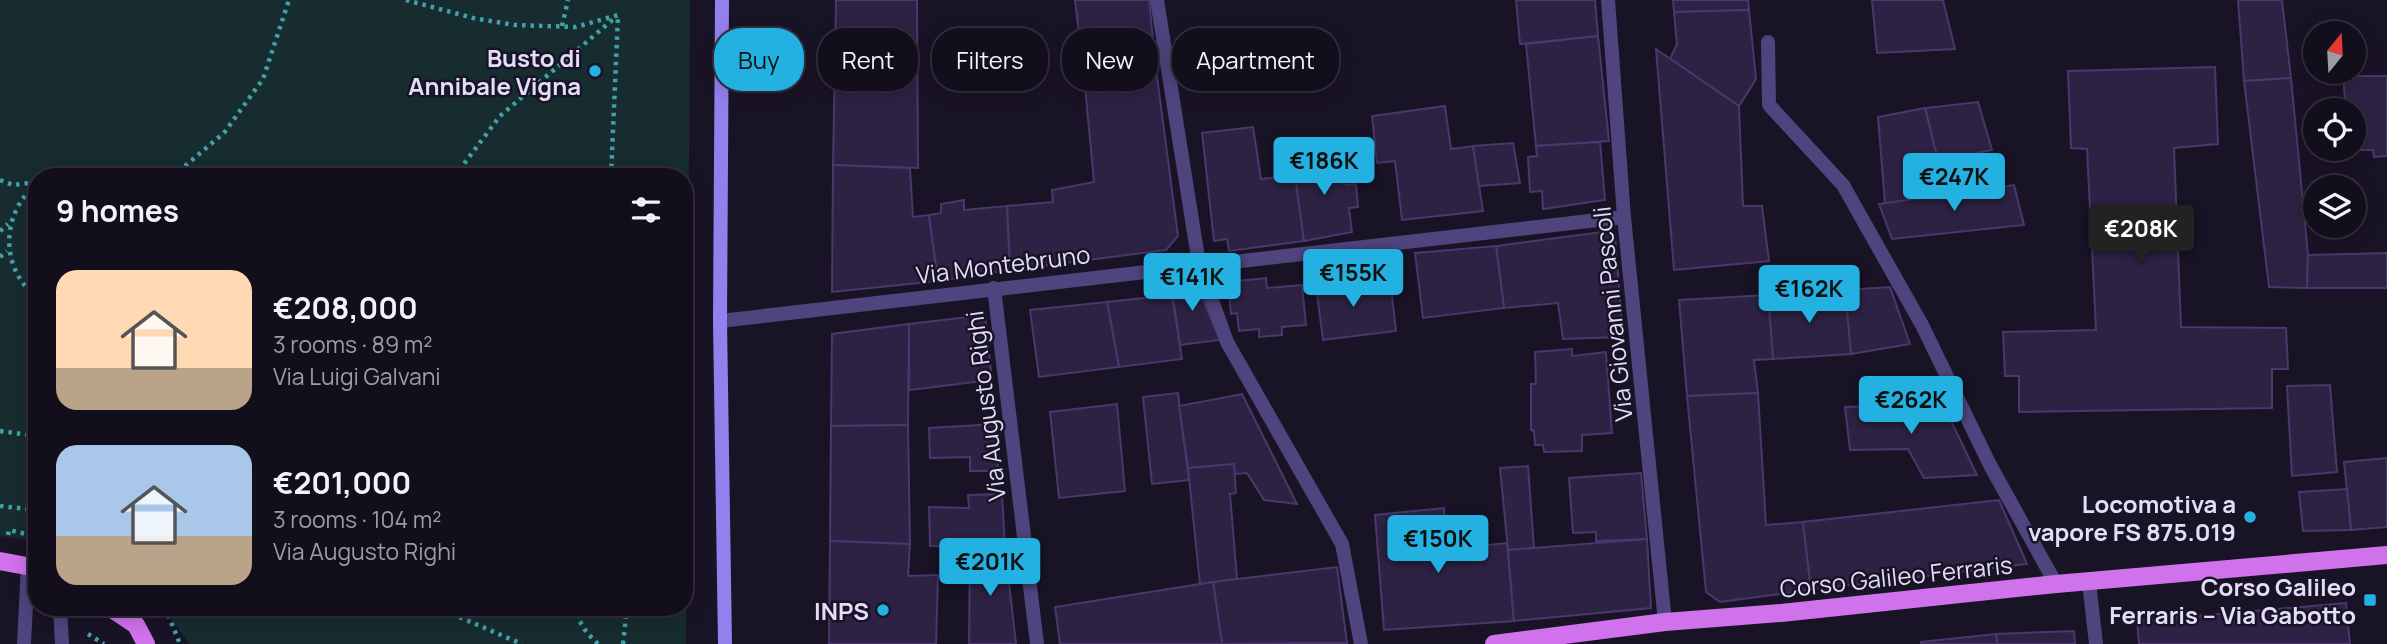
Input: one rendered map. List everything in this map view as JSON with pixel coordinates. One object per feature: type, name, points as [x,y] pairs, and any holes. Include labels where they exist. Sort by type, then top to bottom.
[{"type":"main road","name":"Corso Galileo Ferraris","points":[[1494,644],[1665,622],[2387,555]]},
{"type":"main road","points":[[0,561],[28,565]]},
{"type":"main road","points":[[122,616],[136,625],[146,644]]},
{"type":"street","points":[[722,0],[720,321],[725,644]]},
{"type":"street","points":[[1157,0],[1199,264],[1227,342],[1342,544],[1361,644]]},
{"type":"street","name":"Via Giovanni Pascoli","points":[[1608,0],[1625,217],[1665,622]]},
{"type":"street","points":[[1768,42],[1769,105],[1843,186],[1922,326],[1990,465],[2056,584]]},
{"type":"street","name":"Via Montebruno","points":[[720,321],[1625,217]]},
{"type":"street","name":"Via Augusto Righi","points":[[994,288],[1037,644]]},
{"type":"street","points":[[2089,582],[2096,644]]},
{"type":"street","points":[[24,644],[28,605]]},
{"type":"street","points":[[60,616],[62,644]]},
{"type":"path","points":[[183,168],[224,133],[263,79],[289,0]]},
{"type":"path","points":[[406,0],[473,18],[514,25],[576,27],[618,15]]},
{"type":"path","points":[[562,26],[568,0]]},
{"type":"path","points":[[461,168],[500,116],[618,15]]},
{"type":"path","points":[[611,168],[618,15]]},
{"type":"path","points":[[0,180],[13,185],[28,184]]},
{"type":"path","points":[[28,191],[16,207],[9,223],[7,251],[14,272],[28,291]]},
{"type":"path","points":[[0,231],[9,223]]},
{"type":"path","points":[[0,257],[7,251]]},
{"type":"path","points":[[0,431],[28,435]]},
{"type":"path","points":[[0,506],[28,509]]},
{"type":"path","points":[[169,616],[180,644]]},
{"type":"path","points":[[457,616],[522,644]]},
{"type":"path","points":[[577,616],[597,644]]},
{"type":"path","points":[[622,644],[626,616]]},
{"type":"green space","points":[[0,0],[690,0],[689,168],[28,168],[28,540],[0,536]]},
{"type":"green space","points":[[168,616],[686,616],[686,644],[190,644]]},
{"type":"building","points":[[836,0],[917,0],[917,28],[835,28]]},
{"type":"building","points":[[1075,0],[1149,0],[1152,28],[1078,28]]},
{"type":"building","points":[[1516,0],[1595,0],[1598,36],[1520,44]]},
{"type":"building","points":[[1673,0],[1748,0],[1749,10],[1674,12]]},
{"type":"building","points":[[1872,0],[1943,0],[1955,49],[1877,53]]},
{"type":"building","points":[[2238,0],[2282,0],[2291,78],[2244,81]]},
{"type":"building","points":[[1749,10],[1756,79],[1739,106],[1670,59],[1677,44],[1674,12]]},
{"type":"building","points":[[1598,36],[1609,141],[1536,146],[1526,44]]},
{"type":"building","points":[[1656,49],[1739,106],[1743,206],[1762,206],[1769,261],[1674,270]]},
{"type":"building","points":[[2215,67],[2218,144],[2174,148],[2181,327],[2286,328],[2288,369],[2272,369],[2272,408],[2019,412],[2019,376],[2005,376],[2003,332],[2096,330],[2087,149],[2071,148],[2068,71]]},
{"type":"building","points":[[2366,76],[2387,76],[2387,156],[2374,157],[2373,150],[2366,150],[2366,98],[2345,98],[2344,84],[2366,84]]},
{"type":"building","points":[[2291,78],[2303,203],[2303,238],[2306,238],[2308,255],[2307,288],[2269,287],[2244,81]]},
{"type":"building","points":[[1158,84],[1178,236],[1166,250],[1010,270],[1007,206],[1053,202],[1052,190],[1094,182],[1085,91],[1158,91]]},
{"type":"building","points":[[834,91],[918,91],[918,168],[833,165]]},
{"type":"building","points":[[1978,102],[1992,150],[1938,161],[1925,108]]},
{"type":"building","points":[[1445,106],[1451,149],[1473,146],[1483,211],[1402,220],[1395,161],[1377,163],[1372,116]]},
{"type":"building","points":[[1925,108],[1938,161],[1940,195],[1885,204],[1878,117]]},
{"type":"building","points":[[1253,127],[1261,179],[1296,175],[1304,241],[1229,251],[1227,239],[1214,241],[1202,133]]},
{"type":"building","points":[[1600,142],[1605,200],[1543,209],[1542,191],[1530,192],[1528,157],[1537,156],[1536,146]]},
{"type":"building","points":[[1513,143],[1520,183],[1479,186],[1473,146]]},
{"type":"building","points":[[1343,156],[1346,185],[1356,184],[1358,207],[1349,208],[1352,232],[1304,241],[1293,161]]},
{"type":"building","points":[[833,165],[910,168],[913,217],[929,215],[938,281],[832,292]]},
{"type":"building","points":[[2014,185],[2024,225],[1892,239],[1879,204]]},
{"type":"building","points":[[964,200],[964,210],[1007,206],[1010,270],[938,281],[929,215],[941,213],[941,204]]},
{"type":"building","points":[[1602,232],[1615,237],[1623,337],[1563,339],[1558,303],[1504,308],[1496,246]]},
{"type":"building","points":[[1496,246],[1504,308],[1423,318],[1415,253]]},
{"type":"building","points":[[2387,253],[2387,288],[2307,288],[2308,255]]},
{"type":"building","points":[[1348,275],[1350,291],[1391,287],[1396,331],[1323,340],[1315,278]]},
{"type":"building","points":[[1193,276],[1220,340],[1180,345],[1170,280]]},
{"type":"building","points":[[1266,278],[1267,288],[1302,285],[1306,325],[1282,327],[1282,335],[1259,337],[1259,329],[1239,331],[1237,313],[1231,314],[1228,282]]},
{"type":"building","points":[[1890,287],[1910,344],[1851,354],[1845,290]]},
{"type":"building","points":[[1845,290],[1851,354],[1773,359],[1768,295]]},
{"type":"building","points":[[1172,295],[1182,359],[1119,367],[1107,302]]},
{"type":"building","points":[[1768,295],[1773,359],[1754,360],[1758,393],[1687,396],[1679,300]]},
{"type":"building","points":[[1107,302],[1119,367],[1039,377],[1030,310]]},
{"type":"building","points":[[985,315],[992,380],[909,390],[909,324]]},
{"type":"building","points":[[909,324],[908,425],[831,426],[832,334]]},
{"type":"building","points":[[1572,349],[1572,356],[1606,352],[1612,433],[1582,435],[1582,451],[1544,452],[1543,445],[1535,445],[1534,431],[1531,430],[1531,384],[1536,384],[1535,352]]},
{"type":"building","points":[[2330,385],[2337,472],[2292,476],[2287,386]]},
{"type":"building","points":[[1178,393],[1189,480],[1152,484],[1143,397]]},
{"type":"building","points":[[1758,393],[1766,525],[1803,522],[1811,590],[1720,602],[1706,592],[1687,396]]},
{"type":"building","points":[[1242,394],[1297,504],[1264,500],[1247,473],[1234,474],[1234,464],[1188,468],[1179,406]]},
{"type":"building","points":[[1117,404],[1125,491],[1059,498],[1050,412]]},
{"type":"building","points":[[1943,404],[1977,475],[1924,478],[1908,449],[1850,450],[1845,407]]},
{"type":"building","points":[[996,424],[998,471],[970,471],[970,457],[930,458],[929,428]]},
{"type":"building","points":[[908,425],[910,544],[830,541],[831,426]]},
{"type":"building","points":[[2387,458],[2387,527],[2351,530],[2344,462]]},
{"type":"building","points":[[1234,464],[1236,493],[1230,494],[1237,579],[1200,584],[1188,468]]},
{"type":"building","points":[[1528,466],[1534,548],[1508,550],[1500,468]]},
{"type":"building","points":[[1641,473],[1647,539],[1596,541],[1596,532],[1573,533],[1569,478]]},
{"type":"building","points":[[2347,489],[2351,530],[2303,531],[2299,492]]},
{"type":"building","points":[[1002,494],[1005,547],[930,546],[929,507],[969,508],[968,495]]},
{"type":"building","points":[[1999,500],[2027,564],[1811,590],[1803,522]]},
{"type":"building","points":[[1444,508],[1446,549],[1507,543],[1514,621],[1384,630],[1375,515]]},
{"type":"building","points":[[1647,539],[1651,608],[1514,621],[1508,550]]},
{"type":"building","name":"INPS","points":[[830,541],[910,544],[908,576],[938,575],[936,644],[829,644]]},
{"type":"building","points":[[970,546],[1005,547],[1016,644],[969,644]]},
{"type":"building","points":[[1337,567],[1347,643],[1222,644],[1213,582]]},
{"type":"building","points":[[1213,582],[1222,644],[1060,644],[1055,607]]},
{"type":"building","points":[[2346,603],[2350,644],[2139,644],[2137,621]]},
{"type":"building","points":[[2074,631],[2075,644],[1997,644],[1996,634]]},
{"type":"building","points":[[1996,634],[1997,644],[1921,644],[1921,642]]},
{"type":"place","name":"Busto di Annibale Vigna","points":[[595,71]]},
{"type":"place","name":"Locomotiva a vapore FS 875.019","points":[[2250,517]]},
{"type":"place","name":"Corso Galileo Ferraris – Via Gabotto","points":[[2370,600]]},
{"type":"place","name":"INPS","points":[[883,610]]}]
